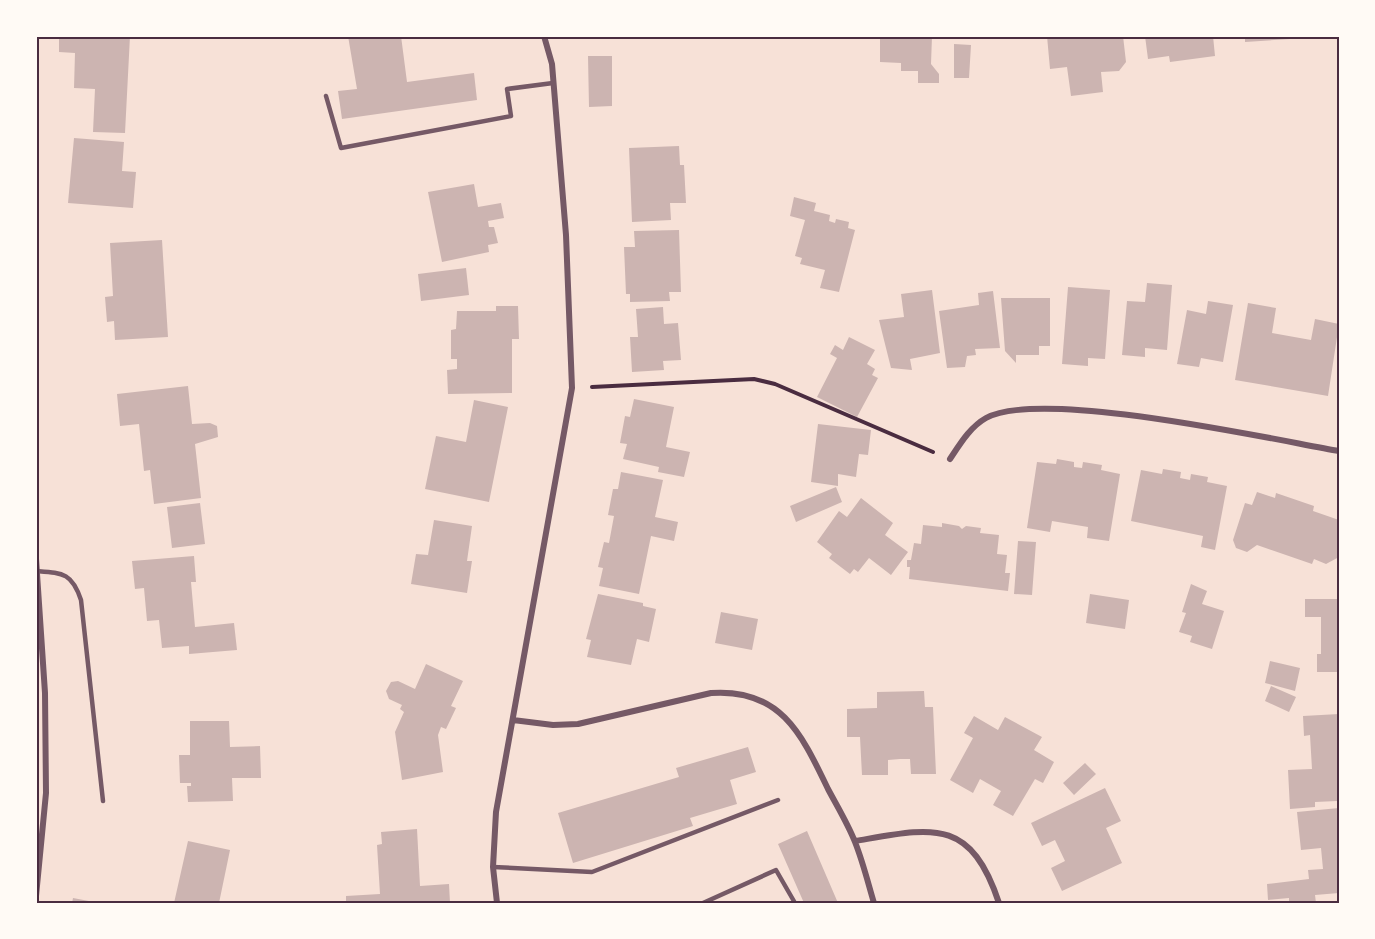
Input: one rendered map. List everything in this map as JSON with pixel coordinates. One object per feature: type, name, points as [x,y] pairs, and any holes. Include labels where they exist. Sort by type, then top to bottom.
[{"type":"street","points":[[496,903],[493,867],[496,812],[572,388],[566,235],[552,64],[544,36]]},
{"type":"street","points":[[950,459],[966,435],[986,418],[1016,409],[1045,408],[1145,417],[1339,450]]},
{"type":"street","points":[[36,559],[45,693],[46,793],[36,896]]},
{"type":"street","points":[[513,720],[553,725],[578,724],[711,693],[729,691],[748,695],[771,707],[801,734],[855,841],[874,903]]},
{"type":"street","points":[[855,841],[916,831],[943,832],[966,843],[991,878],[999,903]]},
{"type":"lane","points":[[326,96],[341,148],[511,116],[507,89],[553,84]]},
{"type":"lane","points":[[37,571],[63,573],[75,584],[81,600],[102,801]]},
{"type":"lane","points":[[493,867],[592,872],[778,800]]},
{"type":"lane","points":[[703,903],[776,870],[795,903]]},
{"type":"path","points":[[572,388],[754,379],[775,384],[950,459]]},
{"type":"building","points":[[59,36],[130,36],[125,133],[93,132],[95,89],[74,88],[75,53],[59,52]]},
{"type":"building","points":[[348,36],[401,36],[407,82],[474,73],[477,100],[342,119],[338,91],[357,89]]},
{"type":"building","points":[[880,36],[932,36],[931,64],[939,74],[939,83],[918,83],[918,71],[901,71],[901,63],[880,62]]},
{"type":"building","points":[[1047,36],[1123,36],[1126,62],[1119,71],[1101,72],[1103,92],[1071,96],[1067,67],[1050,69]]},
{"type":"building","points":[[1145,36],[1213,36],[1215,56],[1170,62],[1169,56],[1148,59]]},
{"type":"building","points":[[1245,36],[1306,36],[1306,38],[1245,42]]},
{"type":"building","points":[[954,44],[971,45],[969,78],[954,78]]},
{"type":"building","points":[[588,56],[612,56],[612,106],[589,107]]},
{"type":"building","points":[[74,138],[124,142],[122,171],[136,172],[133,208],[68,203]]},
{"type":"building","points":[[679,146],[680,165],[684,165],[686,203],[670,203],[671,220],[632,222],[629,148]]},
{"type":"building","points":[[474,184],[478,207],[501,203],[504,218],[488,221],[489,227],[494,227],[498,243],[488,245],[489,252],[442,262],[428,192]]},
{"type":"building","points":[[794,197],[816,203],[814,211],[830,215],[829,221],[835,223],[836,219],[849,222],[848,228],[855,230],[839,292],[820,288],[825,270],[800,264],[802,258],[795,256],[805,220],[790,216]]},
{"type":"building","points":[[679,230],[681,292],[669,292],[670,301],[630,302],[630,294],[626,294],[624,247],[635,247],[634,231]]},
{"type":"building","points":[[162,240],[168,337],[115,340],[114,321],[107,322],[105,297],[113,296],[110,243]]},
{"type":"building","points":[[466,268],[469,295],[421,301],[418,274]]},
{"type":"building","points":[[1147,283],[1172,285],[1167,350],[1145,348],[1145,357],[1122,355],[1127,301],[1145,302]]},
{"type":"building","points":[[1068,287],[1110,290],[1105,359],[1088,358],[1088,366],[1062,364]]},
{"type":"building","points":[[932,290],[940,353],[910,359],[912,370],[891,368],[879,320],[904,317],[901,294]]},
{"type":"building","points":[[993,291],[1000,348],[975,349],[976,355],[967,356],[965,367],[947,368],[939,311],[979,305],[978,293]]},
{"type":"building","points":[[1001,298],[1050,298],[1050,346],[1039,346],[1039,355],[1016,355],[1016,363],[1005,351]]},
{"type":"building","points":[[1208,301],[1233,305],[1223,362],[1201,358],[1199,367],[1177,364],[1187,310],[1206,314]]},
{"type":"building","points":[[1248,303],[1276,308],[1272,333],[1311,340],[1315,319],[1339,324],[1328,396],[1235,380]]},
{"type":"building","points":[[496,306],[518,306],[519,339],[512,339],[512,393],[448,394],[447,370],[457,369],[457,359],[451,359],[451,330],[456,329],[457,311],[496,311]]},
{"type":"building","points":[[663,307],[664,324],[678,323],[681,360],[663,361],[664,370],[632,372],[630,337],[638,337],[636,309]]},
{"type":"building","points":[[849,337],[875,350],[867,364],[875,369],[872,375],[878,378],[857,417],[817,397],[837,358],[830,354],[835,345],[843,350]]},
{"type":"building","points":[[188,386],[192,424],[210,423],[217,426],[218,437],[195,444],[201,498],[154,504],[150,470],[144,471],[139,424],[120,426],[117,394]]},
{"type":"building","points":[[634,399],[674,407],[666,447],[690,452],[684,477],[658,472],[659,467],[623,459],[627,444],[620,443],[625,416],[630,417]]},
{"type":"building","points":[[474,400],[508,407],[489,502],[425,489],[436,436],[466,442]]},
{"type":"building","points":[[818,424],[871,430],[868,455],[859,454],[856,477],[838,474],[838,486],[811,482]]},
{"type":"building","points":[[1057,459],[1074,462],[1074,467],[1082,468],[1083,462],[1102,465],[1101,470],[1120,474],[1109,541],[1087,538],[1088,527],[1052,521],[1050,532],[1027,528],[1037,462],[1056,464]]},
{"type":"building","points":[[1163,469],[1181,472],[1180,478],[1190,480],[1191,474],[1208,477],[1207,482],[1227,486],[1215,550],[1201,547],[1203,536],[1131,521],[1141,470],[1162,474]]},
{"type":"building","points":[[621,472],[663,480],[655,517],[678,522],[674,541],[651,536],[639,594],[599,586],[603,568],[598,567],[604,542],[609,543],[614,516],[608,515],[613,489],[618,489]]},
{"type":"building","points":[[836,487],[842,502],[796,522],[790,506]]},
{"type":"building","points":[[1257,492],[1275,498],[1276,493],[1314,506],[1313,511],[1339,520],[1339,557],[1326,564],[1314,559],[1312,564],[1257,545],[1247,552],[1236,548],[1233,540],[1245,503],[1252,505]]},
{"type":"building","points":[[861,498],[893,523],[885,535],[908,552],[891,575],[869,558],[858,572],[854,569],[850,574],[829,558],[832,554],[817,542],[839,511],[847,517]]},
{"type":"building","points":[[200,503],[205,544],[172,548],[167,507]]},
{"type":"building","points":[[434,520],[472,526],[467,561],[472,561],[467,593],[411,584],[416,554],[428,555]]},
{"type":"building","points":[[942,523],[959,526],[962,529],[966,526],[981,528],[980,533],[999,535],[997,554],[1007,555],[1005,573],[1010,573],[1008,591],[909,579],[910,567],[907,567],[907,560],[911,560],[914,543],[921,544],[923,525],[942,527]]},
{"type":"building","points":[[1018,541],[1036,542],[1032,595],[1014,594]]},
{"type":"building","points":[[194,556],[196,582],[191,582],[195,627],[234,623],[237,650],[189,654],[189,646],[162,648],[159,620],[147,621],[144,588],[135,589],[132,561]]},
{"type":"building","points":[[1191,584],[1207,591],[1202,604],[1224,611],[1212,649],[1190,642],[1192,636],[1179,632],[1186,613],[1182,612]]},
{"type":"building","points":[[598,594],[643,603],[643,606],[656,609],[649,642],[637,639],[631,665],[587,657],[591,640],[586,639]]},
{"type":"building","points":[[1090,594],[1129,600],[1125,629],[1086,623]]},
{"type":"building","points":[[1305,599],[1339,599],[1339,672],[1317,672],[1317,654],[1321,654],[1321,617],[1305,617]]},
{"type":"building","points":[[721,612],[758,619],[752,650],[715,643]]},
{"type":"building","points":[[1270,661],[1300,668],[1295,691],[1265,683]]},
{"type":"building","points":[[426,664],[463,681],[451,706],[456,708],[446,729],[441,727],[438,735],[443,772],[402,780],[395,732],[404,712],[400,709],[402,705],[389,699],[386,691],[391,682],[398,681],[415,689]]},
{"type":"building","points":[[1271,686],[1296,697],[1289,712],[1265,701]]},
{"type":"building","points":[[924,691],[925,707],[933,707],[936,774],[911,774],[910,759],[900,759],[888,760],[888,775],[862,775],[860,737],[847,737],[847,709],[877,708],[877,692]]},
{"type":"building","points":[[1339,714],[1337,801],[1315,802],[1315,807],[1290,809],[1288,770],[1312,769],[1310,735],[1304,736],[1303,716]]},
{"type":"building","points":[[974,716],[998,730],[1005,717],[1042,737],[1034,750],[1054,762],[1043,783],[1035,779],[1013,816],[993,805],[1001,791],[980,779],[973,793],[950,780],[973,738],[964,733]]},
{"type":"building","points":[[190,721],[229,721],[230,747],[260,746],[261,778],[232,778],[233,801],[188,802],[187,786],[191,786],[191,783],[180,783],[179,755],[190,755]]},
{"type":"building","points":[[748,747],[756,772],[730,780],[737,804],[690,818],[693,826],[573,863],[558,813],[679,777],[676,768]]},
{"type":"building","points":[[1085,763],[1096,774],[1074,795],[1063,783]]},
{"type":"building","points":[[1105,788],[1121,821],[1106,828],[1122,863],[1062,891],[1051,868],[1065,861],[1055,840],[1042,846],[1031,823]]},
{"type":"building","points":[[1339,808],[1339,893],[1315,895],[1316,903],[1289,903],[1289,898],[1268,900],[1267,884],[1309,879],[1308,870],[1323,869],[1321,848],[1301,850],[1297,812]]},
{"type":"building","points":[[417,829],[420,886],[449,884],[450,903],[346,903],[346,896],[380,894],[377,845],[382,844],[381,832]]},
{"type":"building","points":[[807,831],[838,903],[804,903],[778,844]]},
{"type":"building","points":[[188,841],[230,850],[219,903],[174,903]]},
{"type":"building","points":[[73,898],[94,902],[94,903],[72,903]]}]
